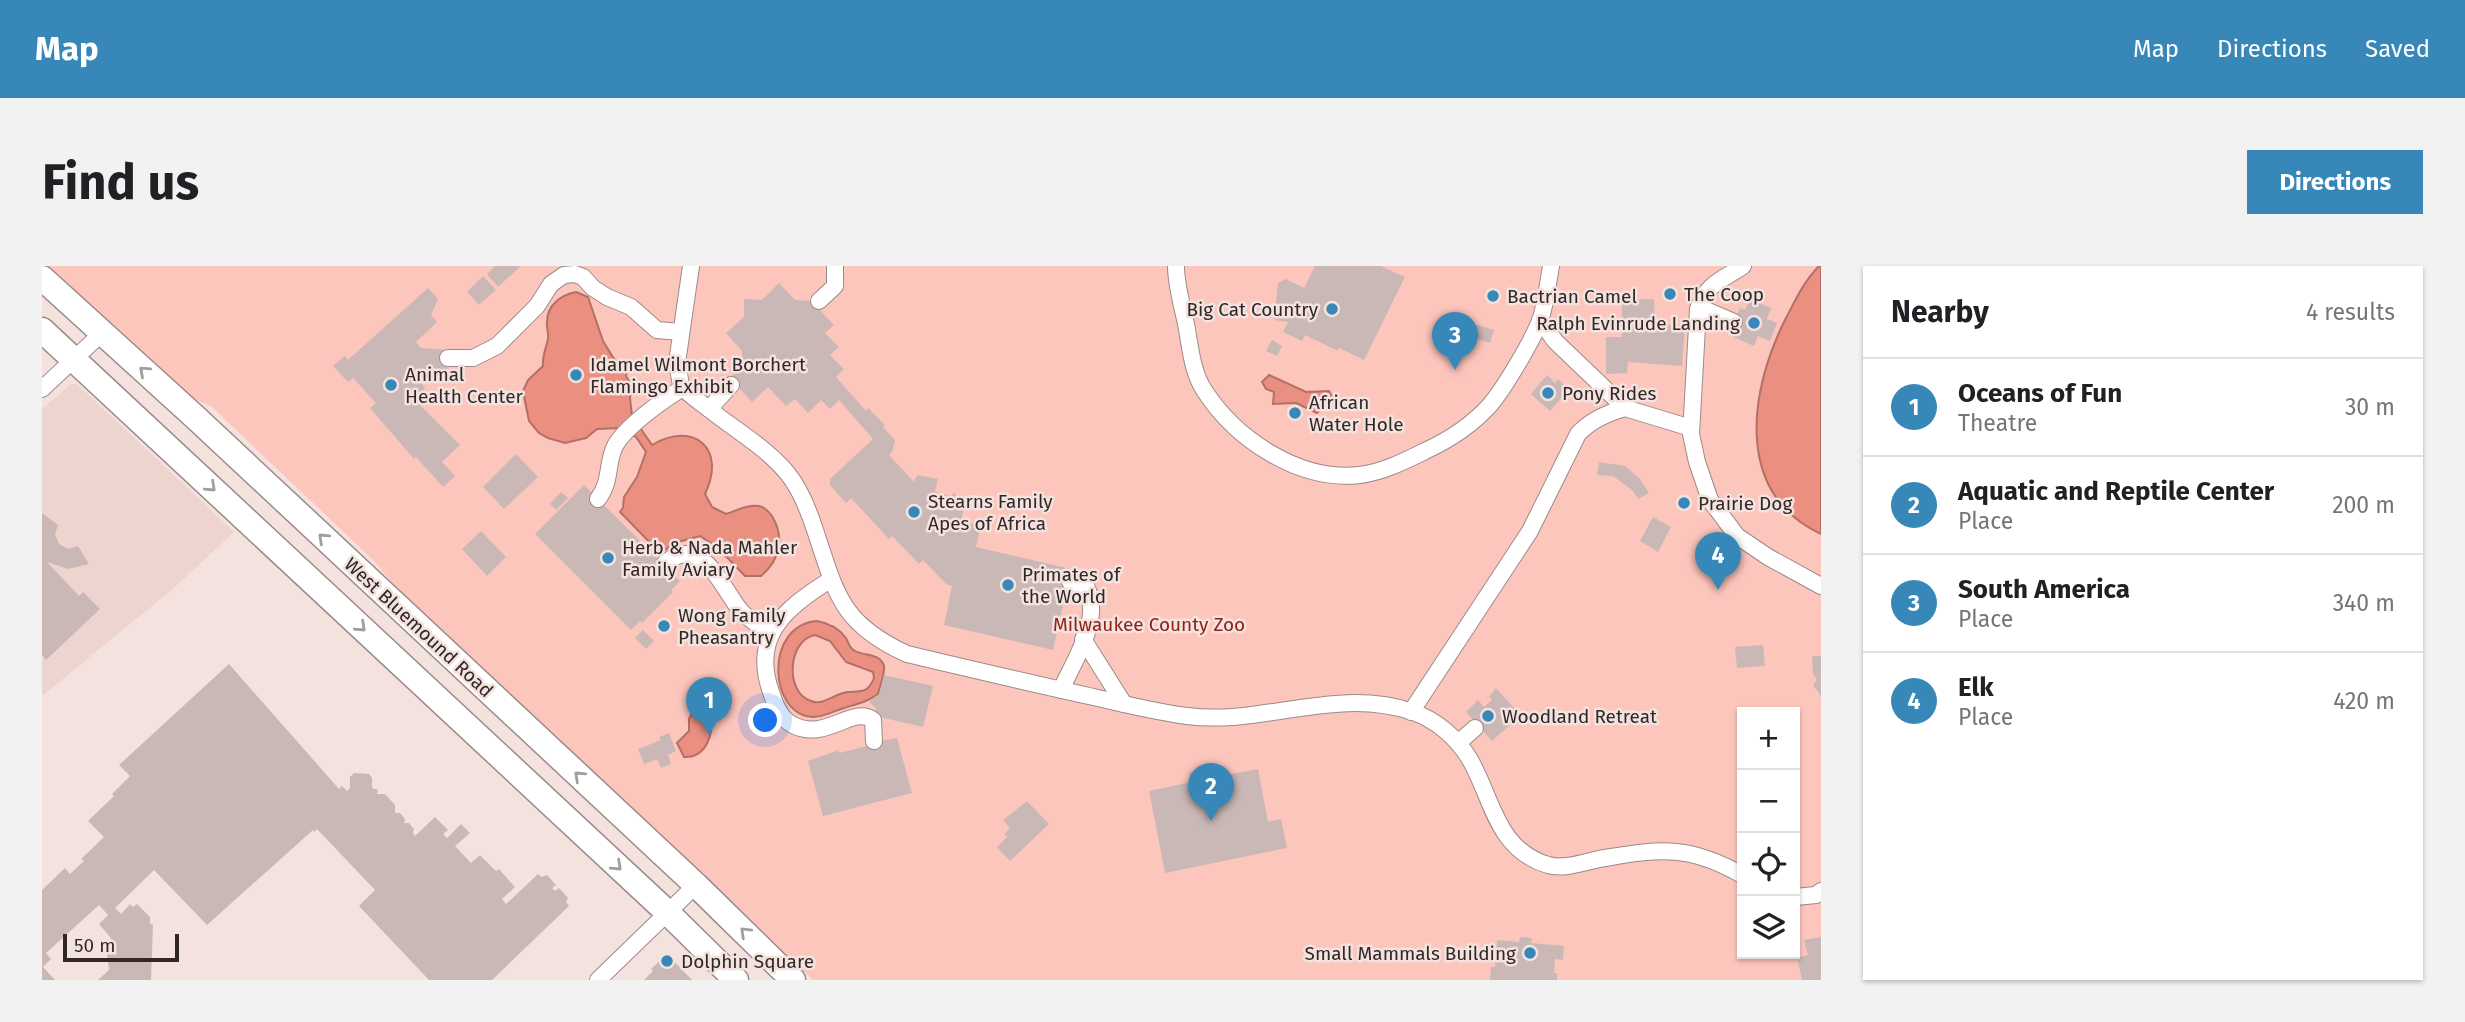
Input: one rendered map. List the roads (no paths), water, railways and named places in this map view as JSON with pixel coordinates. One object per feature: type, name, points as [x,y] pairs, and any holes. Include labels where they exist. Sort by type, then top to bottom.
[{"type":"main road","name":"West Bluemound Road","points":[[42,278],[696,885],[793,980]]},
{"type":"main road","name":"West Bluemound Road","points":[[42,330],[736,980]]},
{"type":"street","points":[[691,266],[677,363],[683,388],[772,458],[789,475],[807,507],[835,591],[850,614],[883,643],[907,654],[1186,716],[1251,716],[1338,702],[1379,705],[1411,712],[1431,720],[1458,743],[1470,759],[1502,831],[1532,859],[1550,866],[1575,865],[1603,858],[1661,851],[1690,852],[1717,861],[1737,873]]},
{"type":"street","points":[[818,301],[835,286],[835,266]]},
{"type":"street","points":[[1175,266],[1202,388],[1235,426],[1259,446],[1300,468],[1359,475],[1415,456],[1458,433],[1479,416],[1499,393],[1540,320],[1551,266]]},
{"type":"street","points":[[1743,266],[1716,281],[1703,294],[1699,307],[1691,428],[1697,463],[1710,500],[1737,536],[1768,557],[1821,586]]},
{"type":"street","points":[[448,358],[473,358],[497,346],[537,306],[551,284],[564,275],[575,274],[583,277],[607,297],[631,307],[657,330],[681,332]]},
{"type":"street","points":[[1699,307],[1734,322]]},
{"type":"street","points":[[1540,320],[1555,341],[1625,408],[1691,428]]},
{"type":"street","points":[[42,390],[102,333]]},
{"type":"street","points":[[709,409],[731,385]]},
{"type":"street","points":[[598,499],[608,482],[614,449],[622,437],[658,403],[683,388]]},
{"type":"street","points":[[1411,712],[1530,531],[1578,434],[1607,413],[1625,408]]},
{"type":"street","points":[[665,563],[685,554],[702,559],[718,576],[740,610],[749,619],[772,632]]},
{"type":"street","points":[[830,580],[788,611],[772,632],[765,650],[769,687],[782,717],[791,724],[811,731],[827,729],[860,715],[873,720],[874,741]]},
{"type":"street","points":[[1061,690],[1093,610],[1092,597],[1086,586],[1070,582]]},
{"type":"street","points":[[1083,639],[1124,704]]},
{"type":"street","points":[[1458,743],[1475,727]]},
{"type":"street","points":[[598,980],[696,885]]},
{"type":"street","points":[[1800,897],[1816,895],[1821,891]]},
{"type":"place","name":"The Coop","points":[[1670,294]]},
{"type":"place","name":"Bactrian Camel","points":[[1493,296]]},
{"type":"place","name":"Big Cat Country","points":[[1332,309]]},
{"type":"place","name":"Ralph Evinrude Landing","points":[[1754,323]]},
{"type":"place","name":"South America","points":[[1455,370]]},
{"type":"place","name":"Idamel Wilmont Borchert Flamingo Exhibit","points":[[576,375]]},
{"type":"place","name":"Animal Health Center","points":[[391,385]]},
{"type":"place","name":"Pony Rides","points":[[1548,393]]},
{"type":"place","name":"African Water Hole","points":[[1295,413]]},
{"type":"place","name":"Prairie Dog","points":[[1684,503]]},
{"type":"place","name":"Stearns Family Apes of Africa","points":[[914,512]]},
{"type":"place","name":"Herb & Nada Mahler Family Aviary","points":[[608,558]]},
{"type":"place","name":"Primates of the World","points":[[1008,585]]},
{"type":"place","name":"Elk","points":[[1718,590]]},
{"type":"place","name":"Wong Family Pheasantry","points":[[664,626]]},
{"type":"place","name":"Woodland Retreat","points":[[1488,716]]},
{"type":"place","name":"Oceans of Fun","points":[[709,735]]},
{"type":"place","name":"Aquatic and Reptile Center","points":[[1211,821]]},
{"type":"place","name":"Small Mammals Building","points":[[1530,953]]},
{"type":"place","name":"Dolphin Square","points":[[667,961]]},
{"type":"park label","name":"Milwaukee County Zoo","points":[[1149,624]]}]
